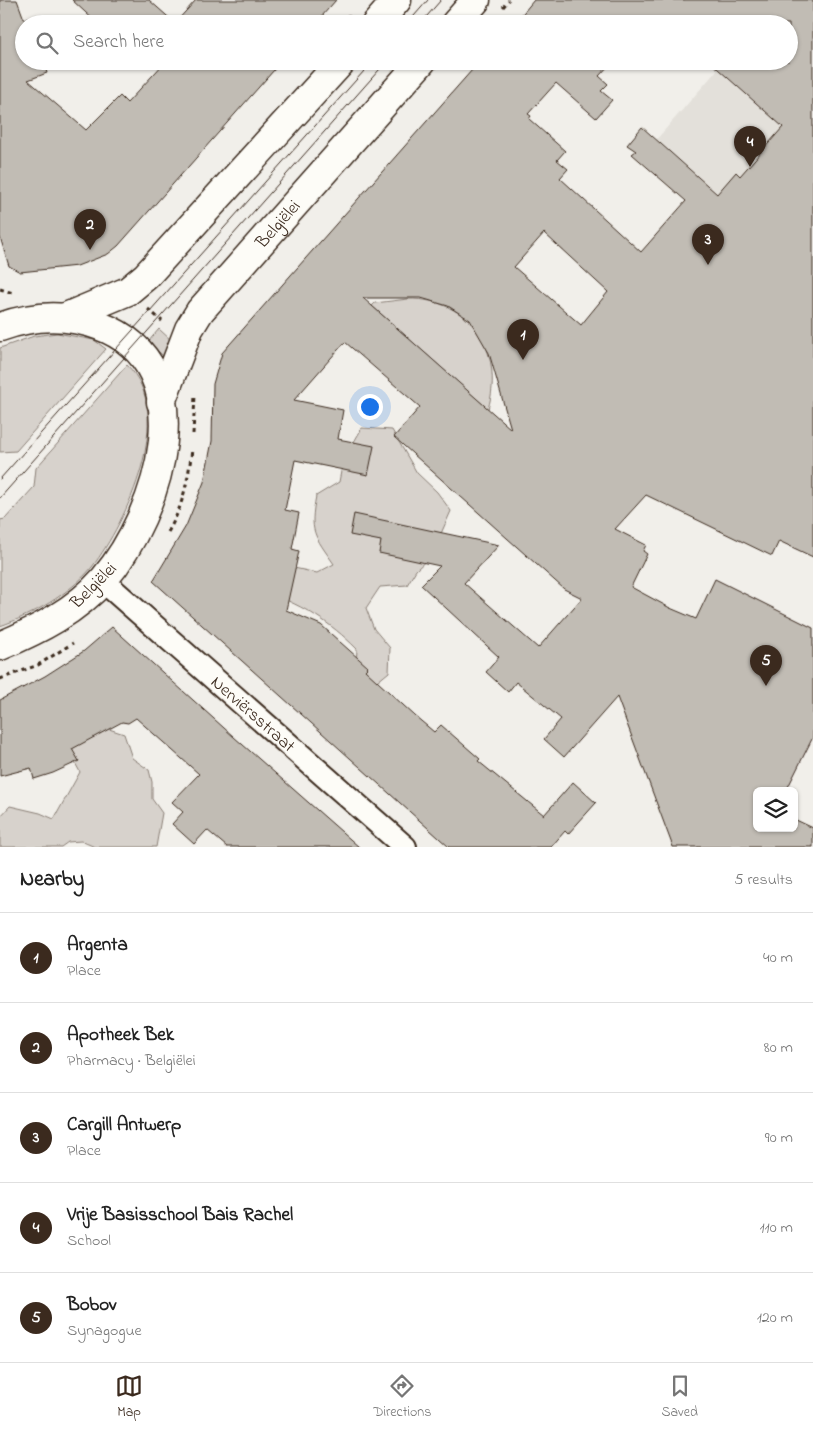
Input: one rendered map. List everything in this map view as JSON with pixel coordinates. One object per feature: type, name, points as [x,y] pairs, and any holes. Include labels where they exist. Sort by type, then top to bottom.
[{"type":"street","points":[[384,15],[397,0]]},
{"type":"street","points":[[463,15],[476,0]]},
{"type":"street","name":"Belgiëlei","points":[[66,317],[128,291],[167,256],[334,70]]},
{"type":"street","name":"Belgiëlei","points":[[161,402],[189,329],[200,311],[414,70]]},
{"type":"street","name":"Belgiëlei","points":[[0,646],[33,632],[72,609],[102,580],[121,557],[139,525],[153,488],[161,456],[163,427],[161,402],[154,371],[144,357],[125,338],[89,321],[4,305]]},
{"type":"street","name":"Nerviërsstraat","points":[[102,580],[405,847]]},
{"type":"path","points":[[128,291],[185,342]]},
{"type":"shaded area","points":[[717,70],[766,112],[796,80],[813,278],[656,140]]},
{"type":"shaded area","points":[[408,299],[430,301],[449,308],[465,318],[478,332],[487,348],[491,367],[492,388],[488,409],[372,306],[375,303]]},
{"type":"shaded area","points":[[159,329],[173,342],[171,363],[148,342]]},
{"type":"shaded area","points":[[57,333],[94,340],[106,349],[16,451],[0,452],[0,348],[34,336]]},
{"type":"shaded area","points":[[127,365],[141,386],[148,411],[147,438],[132,496],[119,523],[92,567],[73,586],[37,610],[0,626],[0,520],[5,519],[34,487],[36,468]]},
{"type":"shaded area","points":[[362,428],[392,430],[417,473],[437,492],[451,511],[431,556],[416,570],[407,585],[380,587],[366,608],[374,629],[390,648],[389,672],[372,686],[356,665],[357,649],[347,639],[316,616],[270,593],[285,566],[317,573],[334,564],[318,539],[313,526],[316,496],[339,482],[343,461]]},
{"type":"shaded area","points":[[103,721],[109,729],[124,734],[132,758],[149,770],[152,782],[152,799],[162,813],[156,847],[95,847],[81,841],[68,842],[61,847],[0,847],[0,817],[10,806],[40,813],[54,819],[80,772],[67,748]]},
{"type":"building","points":[[0,0],[17,0],[23,15],[15,15],[15,70],[46,70],[47,73],[28,80],[86,130],[120,96],[127,103],[158,70],[274,70],[118,246],[108,254],[77,266],[20,272],[9,266],[0,237]]},
{"type":"building","points":[[72,0],[149,0],[166,15],[88,15]]},
{"type":"building","points":[[196,0],[336,0],[323,15],[182,15]]},
{"type":"building","points":[[534,0],[813,0],[813,557],[779,541],[772,556],[646,495],[615,529],[646,545],[643,551],[647,554],[631,587],[670,608],[696,619],[715,579],[813,628],[813,737],[788,787],[753,787],[753,832],[798,832],[798,821],[813,828],[813,847],[673,847],[617,697],[564,757],[544,739],[561,719],[516,682],[508,692],[486,672],[499,657],[421,585],[440,566],[379,553],[381,541],[350,535],[354,514],[499,545],[464,583],[538,648],[582,598],[564,589],[394,437],[420,407],[345,342],[294,400],[343,410],[338,439],[374,446],[368,475],[295,460],[285,510],[299,513],[292,549],[299,551],[286,610],[321,625],[368,667],[365,670],[415,716],[434,732],[441,725],[480,759],[478,761],[544,815],[573,782],[596,803],[568,834],[565,831],[551,847],[449,847],[153,581],[186,526],[204,482],[212,441],[213,384],[222,353],[472,70],[605,70],[599,76],[608,84],[601,91],[612,100],[596,118],[556,83],[528,114],[531,116],[529,119],[565,151],[557,160],[568,169],[560,178],[641,252],[686,201],[632,154],[636,151],[627,145],[642,127],[717,194],[736,172],[740,176],[783,127],[719,70],[798,70],[798,15],[522,15]],"holes":[[[544,233],[608,292],[581,325],[514,267]],[[363,298],[421,298],[448,306],[470,320],[489,353],[511,429]]]},
{"type":"building","points":[[112,627],[359,847],[227,847],[207,830],[194,844],[172,824],[183,812],[172,802],[199,774],[136,718],[128,723],[122,722],[72,749],[79,761],[53,773],[34,779],[31,768],[0,776],[0,700],[45,676],[84,651]]},
{"type":"tram line","points":[[415,15],[428,0]]},
{"type":"tram line","points":[[428,15],[441,0]]},
{"type":"tram line","points":[[0,479],[365,70]]},
{"type":"tram line","points":[[0,498],[379,70]]},
{"type":"place","name":"Vrije Basisschool Bais Rachel","points":[[750,167]]},
{"type":"place","name":"Apotheek Bek","points":[[90,250]]},
{"type":"place","name":"Cargill Antwerp","points":[[708,265]]},
{"type":"place","name":"Argenta","points":[[523,360]]},
{"type":"place","name":"Bobov","points":[[766,686]]}]
